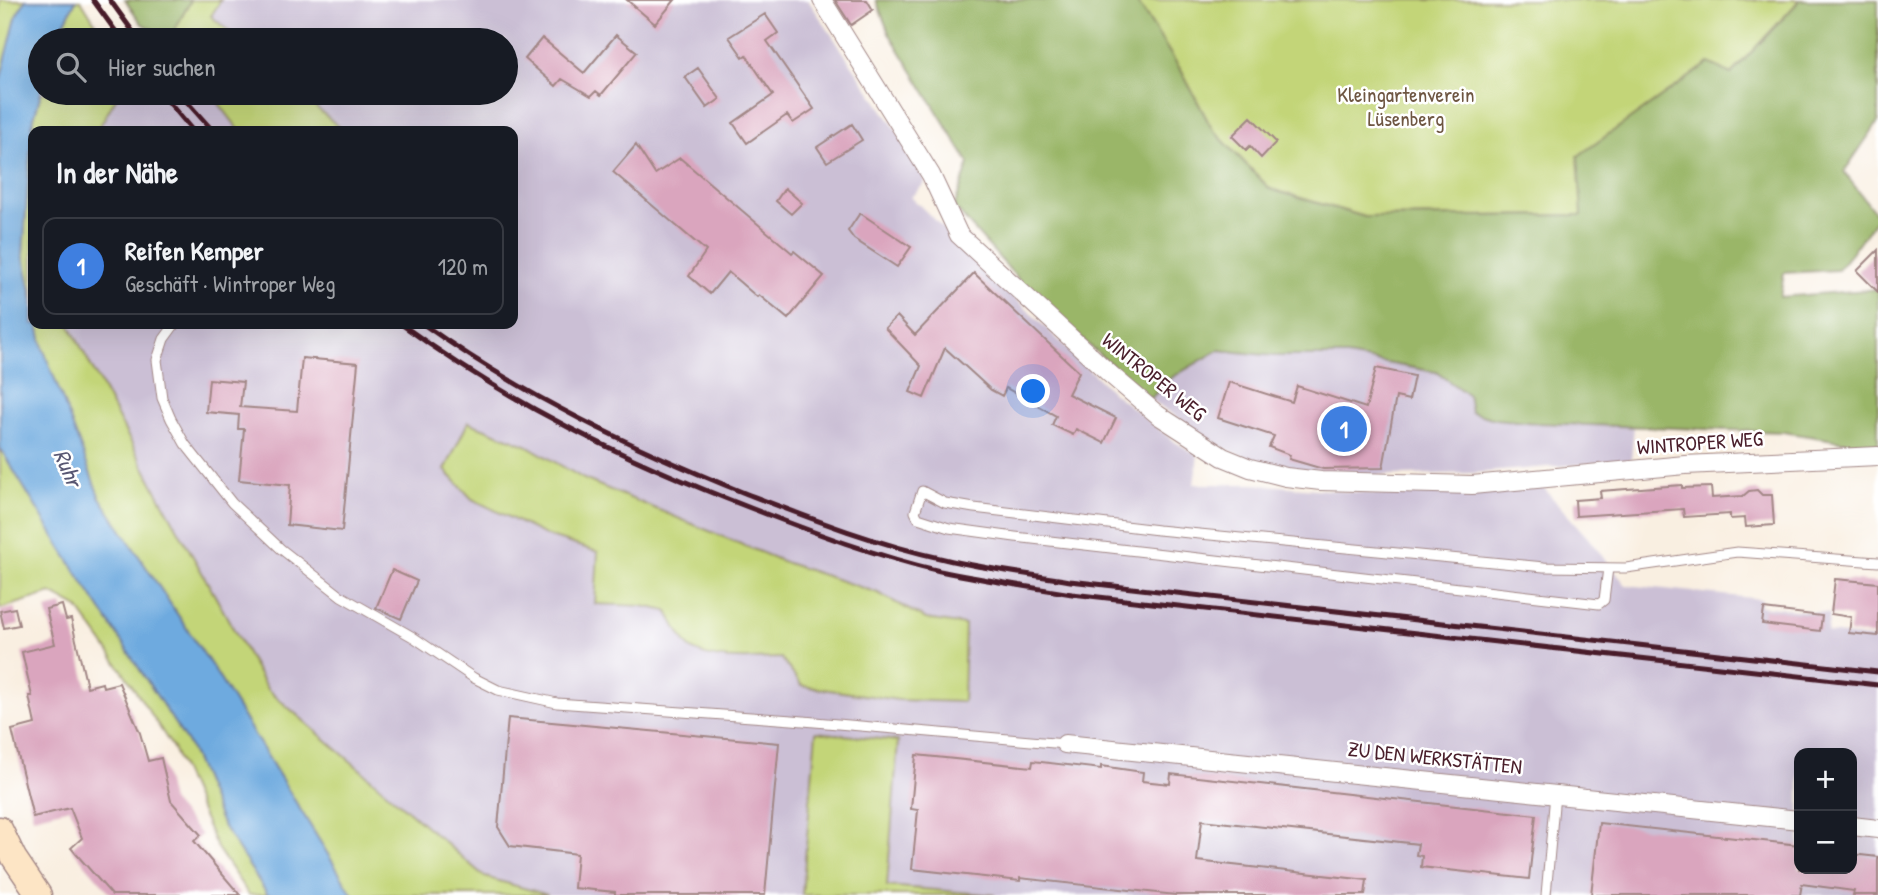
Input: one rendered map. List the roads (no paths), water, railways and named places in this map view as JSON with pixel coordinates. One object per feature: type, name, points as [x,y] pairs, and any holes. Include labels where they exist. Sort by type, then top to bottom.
[{"type":"main road","points":[[0,829],[14,858],[39,895]]},
{"type":"street","name":"WINTROPER WEG","points":[[822,0],[931,175],[959,235],[1149,407],[1167,422],[1223,457],[1251,468],[1298,478],[1472,485],[1685,465],[1878,456]]},
{"type":"street","name":"ZU DEN WERKSTÄTTEN","points":[[1066,744],[1794,819]]},
{"type":"street","points":[[1857,827],[1878,829]]},
{"type":"lane","points":[[171,329],[164,339],[157,360],[162,398],[185,444],[232,503],[281,549],[341,596],[498,690],[557,703],[1066,744]]},
{"type":"lane","points":[[1608,568],[1604,600],[1599,604],[1014,537],[950,528],[918,518],[915,512],[922,491],[945,503],[1158,530],[1544,567],[1626,568],[1737,552],[1878,562]]},
{"type":"lane","points":[[1546,895],[1555,794]]},
{"type":"water","name":"Ruhr","points":[[26,0],[76,0],[62,28],[28,28],[28,105],[38,105],[32,126],[28,126],[28,182],[23,254],[28,278],[28,329],[39,329],[43,348],[99,496],[213,668],[353,895],[268,895],[222,824],[190,747],[61,548],[0,448],[0,81],[17,14]]},
{"type":"railway","points":[[93,0],[113,28]]},
{"type":"railway","points":[[110,0],[130,28]]},
{"type":"railway","points":[[171,105],[189,126]]},
{"type":"railway","points":[[190,105],[209,126]]},
{"type":"railway","points":[[408,329],[528,405],[659,471],[799,527],[940,571],[1072,594],[1878,685]]},
{"type":"railway","points":[[430,329],[540,397],[662,458],[820,522],[944,559],[1070,581],[1878,672]]},
{"type":"place","name":"Reifen Kemper","points":[[1344,429]]},
{"type":"park label","name":"Kleingartenverein Lüsenberg","points":[[1406,107]]}]
